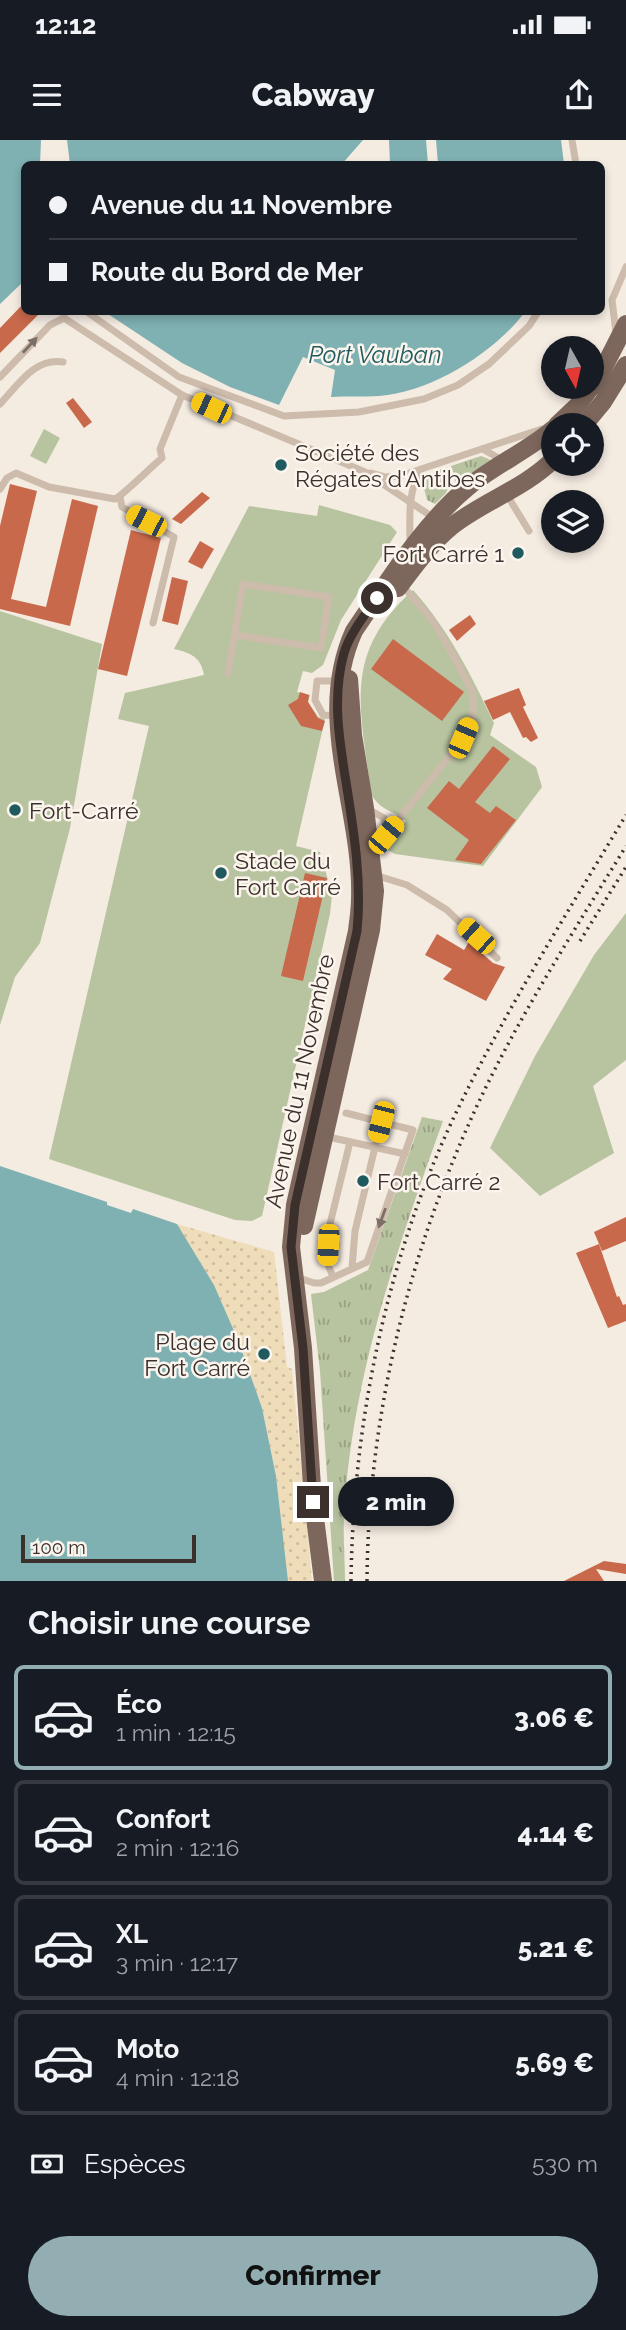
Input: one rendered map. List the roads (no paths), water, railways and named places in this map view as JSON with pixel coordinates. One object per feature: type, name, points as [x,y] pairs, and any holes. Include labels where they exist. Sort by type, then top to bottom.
[{"type":"main road","name":"Avenue du 11 Novembre","points":[[604,364],[626,324]]},
{"type":"main road","points":[[594,413],[626,365]]},
{"type":"main road","name":"Avenue du 11 Novembre","points":[[569,413],[582,399]]},
{"type":"main road","name":"Avenue du 11 Novembre","points":[[303,1348],[291,1247],[295,1205],[357,931],[360,898],[338,716],[338,681],[345,651],[354,631],[437,517],[470,485],[541,439]]},
{"type":"main road","points":[[437,517],[461,515],[494,501],[508,473],[505,462]]},
{"type":"main road","name":"Avenue du 11 Novembre","points":[[303,1348],[301,1248],[307,1208],[371,930],[375,891],[353,735],[348,690],[349,670],[367,629],[401,584],[451,527],[541,472]]},
{"type":"main road","points":[[346,784],[353,796],[362,839],[370,843]]},
{"type":"main road","points":[[324,1136],[319,1135],[316,1129],[324,1098],[325,1077]]},
{"type":"main road","points":[[303,1348],[313,1502],[323,1581]]},
{"type":"lane","points":[[572,140],[576,161]]},
{"type":"lane","points":[[617,340],[612,300],[626,267]]},
{"type":"lane","points":[[0,377],[50,325],[64,315],[182,395],[365,472],[385,477],[422,470],[541,430]]},
{"type":"lane","points":[[99,315],[180,377],[284,416],[359,412],[424,399],[479,372],[512,343],[536,315]]},
{"type":"lane","points":[[0,404],[37,366],[52,360],[63,362]]},
{"type":"lane","points":[[0,489],[10,476],[16,473],[49,487],[115,499],[120,497],[162,458],[160,449],[182,395]]},
{"type":"lane","points":[[483,449],[505,462]]},
{"type":"lane","points":[[410,552],[411,502],[415,480],[422,470]]},
{"type":"lane","points":[[0,472],[10,476]]},
{"type":"lane","points":[[365,472],[431,516],[437,517]]},
{"type":"lane","points":[[120,497],[122,507],[174,537],[153,623]]},
{"type":"lane","points":[[494,501],[529,531]]},
{"type":"lane","points":[[228,673],[243,584],[329,597],[321,648],[235,635]]},
{"type":"lane","points":[[370,843],[379,841],[399,820],[463,738],[473,716],[473,693],[452,653],[432,620],[401,584]]},
{"type":"lane","points":[[338,681],[317,681],[315,700],[323,715],[338,716]]},
{"type":"lane","points":[[365,808],[384,818],[399,820]]},
{"type":"lane","points":[[384,818],[386,835]]},
{"type":"lane","points":[[373,874],[407,885],[447,910],[497,958]]},
{"type":"lane","points":[[302,1279],[321,1283],[367,1262],[413,1130],[346,1113]]},
{"type":"lane","points":[[352,1268],[355,1231],[381,1122]]},
{"type":"lane","points":[[324,1136],[405,1154]]},
{"type":"lane","points":[[333,1277],[327,1262],[329,1228],[350,1142]]},
{"type":"water","points":[[0,140],[41,140],[40,161],[21,161],[21,284],[0,304]]},
{"type":"water","points":[[67,140],[363,140],[345,161],[70,161]]},
{"type":"water","points":[[389,140],[426,140],[428,161],[390,161]]},
{"type":"water","points":[[436,140],[561,140],[564,161],[438,161]]},
{"type":"water","name":"Port Vauban","points":[[110,315],[522,315],[496,342],[460,368],[419,387],[379,396],[331,397],[335,370],[303,357],[279,405],[230,387],[182,363]]},
{"type":"water","points":[[0,1166],[107,1202],[107,1205],[131,1213],[133,1209],[177,1224],[214,1285],[238,1340],[262,1408],[276,1476],[288,1581],[0,1581]]},
{"type":"railway","points":[[351,1581],[353,1522],[366,1404],[392,1287],[429,1173],[493,1041],[626,815]]},
{"type":"railway","points":[[367,1581],[375,1454],[385,1391],[415,1267],[435,1207],[485,1089],[517,1027],[626,846]]},
{"type":"railway","points":[[580,941],[626,867]]},
{"type":"place","name":"Société des Régates d'Antibes","points":[[281,465]]},
{"type":"place","name":"Fort Carré 1","points":[[518,553]]},
{"type":"place","name":"Fort-Carré","points":[[15,810]]},
{"type":"place","name":"Stade du Fort Carré","points":[[221,873]]},
{"type":"place","name":"Fort Carré 2","points":[[363,1181]]},
{"type":"place","name":"Plage du Fort Carré","points":[[264,1354]]}]
